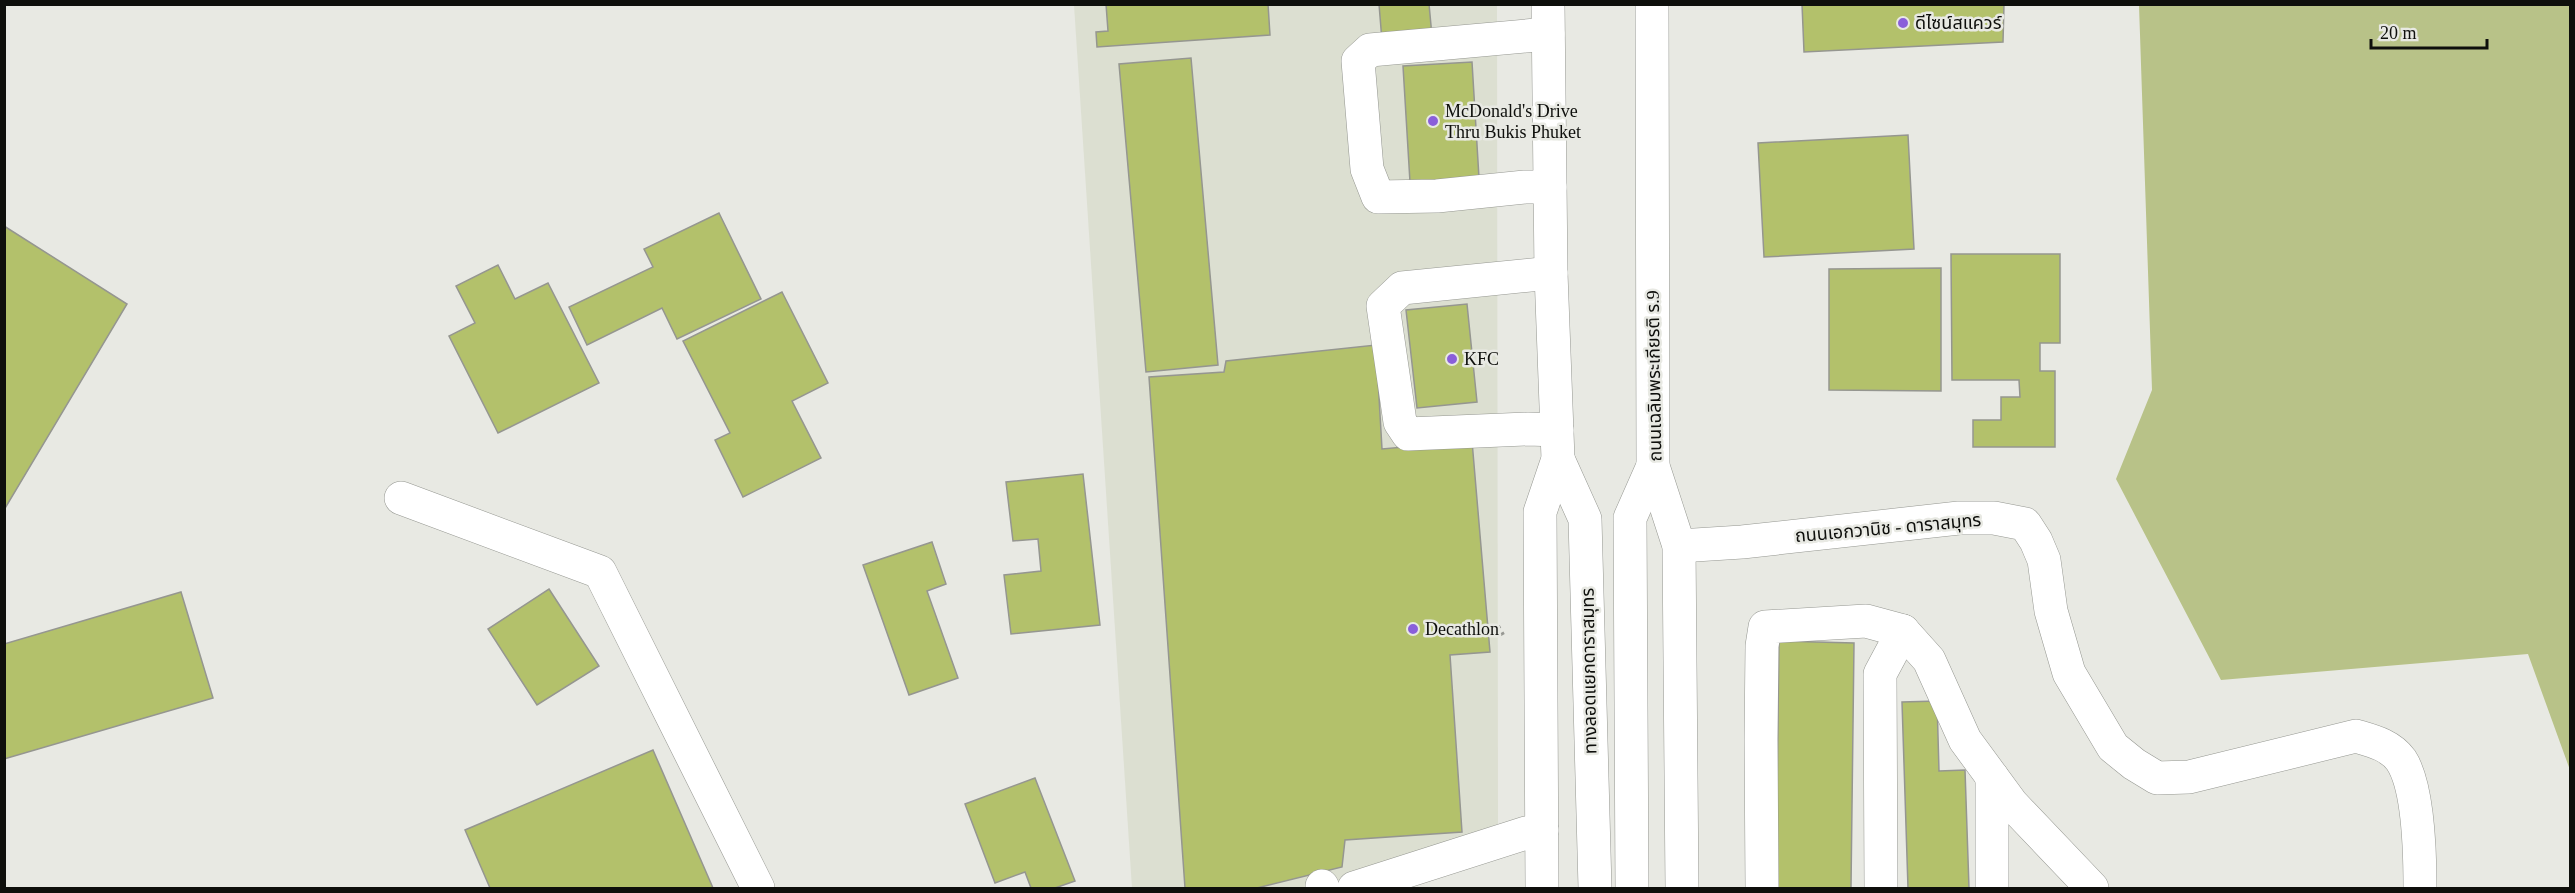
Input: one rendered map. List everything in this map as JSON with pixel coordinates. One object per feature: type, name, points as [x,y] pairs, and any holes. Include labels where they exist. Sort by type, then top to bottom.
[{"type":"main road","name":"ถนนเฉลิมพระเกียรติ ร.9","points":[[1652,4],[1653,466],[1679,546],[1683,888]]},
{"type":"main road","points":[[1542,888],[1540,512],[1557,445],[1551,273],[1550,187],[1548,19],[1370,50],[1358,61],[1367,169],[1378,197],[1437,196],[1526,187],[1550,187]]},
{"type":"main road","points":[[1551,273],[1402,288],[1383,306],[1400,422],[1408,434],[1528,429],[1557,445]]},
{"type":"main road","name":"ทางลอดแยกดาราสมุทร","points":[[1557,445],[1585,519],[1595,888]]},
{"type":"main road","points":[[1632,888],[1630,518],[1653,466]]},
{"type":"main road","points":[[401,498],[600,572],[759,888]]},
{"type":"main road","name":"ถนนเอกวานิช - ดาราสมุทร","points":[[1679,546],[1742,542],[1959,518],[1994,518],[2025,524],[2044,560],[2052,611],[2069,673],[2113,747],[2157,778],[2189,777],[2356,736],[2380,743],[2400,760],[2412,787],[2420,856],[2420,888]]},
{"type":"main road","points":[[1762,888],[1762,646],[1765,627],[1866,621],[1903,631],[1929,660],[1965,740],[2012,804],[2092,888]]},
{"type":"main road","points":[[1881,888],[1880,674],[1903,631]]},
{"type":"main road","points":[[1992,777],[1992,888]]},
{"type":"main road","points":[[1333,888],[1542,830]]},
{"type":"shaded area","points":[[1074,5],[1497,5],[1498,824],[1316,888],[1132,888]]},
{"type":"green space","points":[[2139,5],[2570,5],[2570,770],[2528,654],[2221,680],[2116,479],[2152,390]]},
{"type":"building","points":[[1106,4],[1268,4],[1270,35],[1097,47],[1096,32],[1108,31]]},
{"type":"building","points":[[1379,4],[1429,4],[1432,36],[1382,41]]},
{"type":"building","name":"ดีไซน์สแควร์","points":[[1802,4],[2004,4],[2003,42],[1804,52]]},
{"type":"building","points":[[1191,58],[1218,365],[1146,372],[1119,64]]},
{"type":"building","points":[[1472,62],[1479,178],[1410,182],[1403,66]]},
{"type":"building","points":[[1908,135],[1914,249],[1764,257],[1758,143]]},
{"type":"building","points":[[719,213],[761,299],[677,339],[662,308],[587,345],[569,307],[653,267],[644,249]]},
{"type":"building","points":[[4,226],[127,304],[4,510]]},
{"type":"building","points":[[1951,254],[2060,254],[2060,343],[2040,343],[2040,371],[2055,371],[2055,447],[1973,447],[1973,420],[2001,420],[2001,397],[2020,397],[2019,380],[1952,380]]},
{"type":"building","points":[[498,265],[515,299],[548,283],[599,383],[498,433],[449,336],[475,323],[456,286]]},
{"type":"building","points":[[1941,268],[1941,391],[1829,390],[1829,269]]},
{"type":"building","points":[[782,292],[828,383],[792,401],[821,458],[743,497],[715,440],[730,433],[683,341]]},
{"type":"building","points":[[1467,304],[1477,402],[1417,408],[1406,310]]},
{"type":"building","points":[[1376,345],[1382,449],[1472,441],[1490,652],[1450,655],[1462,832],[1345,840],[1342,867],[1257,888],[1185,888],[1149,377],[1224,372],[1226,361]]},
{"type":"building","points":[[1083,474],[1100,625],[1011,634],[1004,575],[1041,571],[1038,539],[1013,541],[1006,482]]},
{"type":"building","points":[[932,542],[946,584],[927,591],[958,678],[909,695],[863,565]]},
{"type":"building","points":[[549,589],[599,666],[537,705],[488,629]]},
{"type":"building","points":[[181,592],[213,698],[4,759],[4,644]]},
{"type":"building","points":[[1779,641],[1854,643],[1851,888],[1776,888]]},
{"type":"building","points":[[1937,701],[1939,771],[1965,770],[1969,888],[1908,888],[1902,702]]},
{"type":"building","points":[[653,750],[713,888],[490,888],[465,830]]},
{"type":"building","points":[[1035,778],[1075,881],[1055,888],[1031,888],[1025,872],[995,883],[965,804]]},
{"type":"place","name":"ดีไซน์สแควร์","points":[[1903,23]]},
{"type":"place","name":"McDonald's Drive Thru Bukis Phuket","points":[[1433,121]]},
{"type":"place","name":"KFC","points":[[1452,359]]},
{"type":"place","name":"Decathlon","points":[[1413,629]]}]
